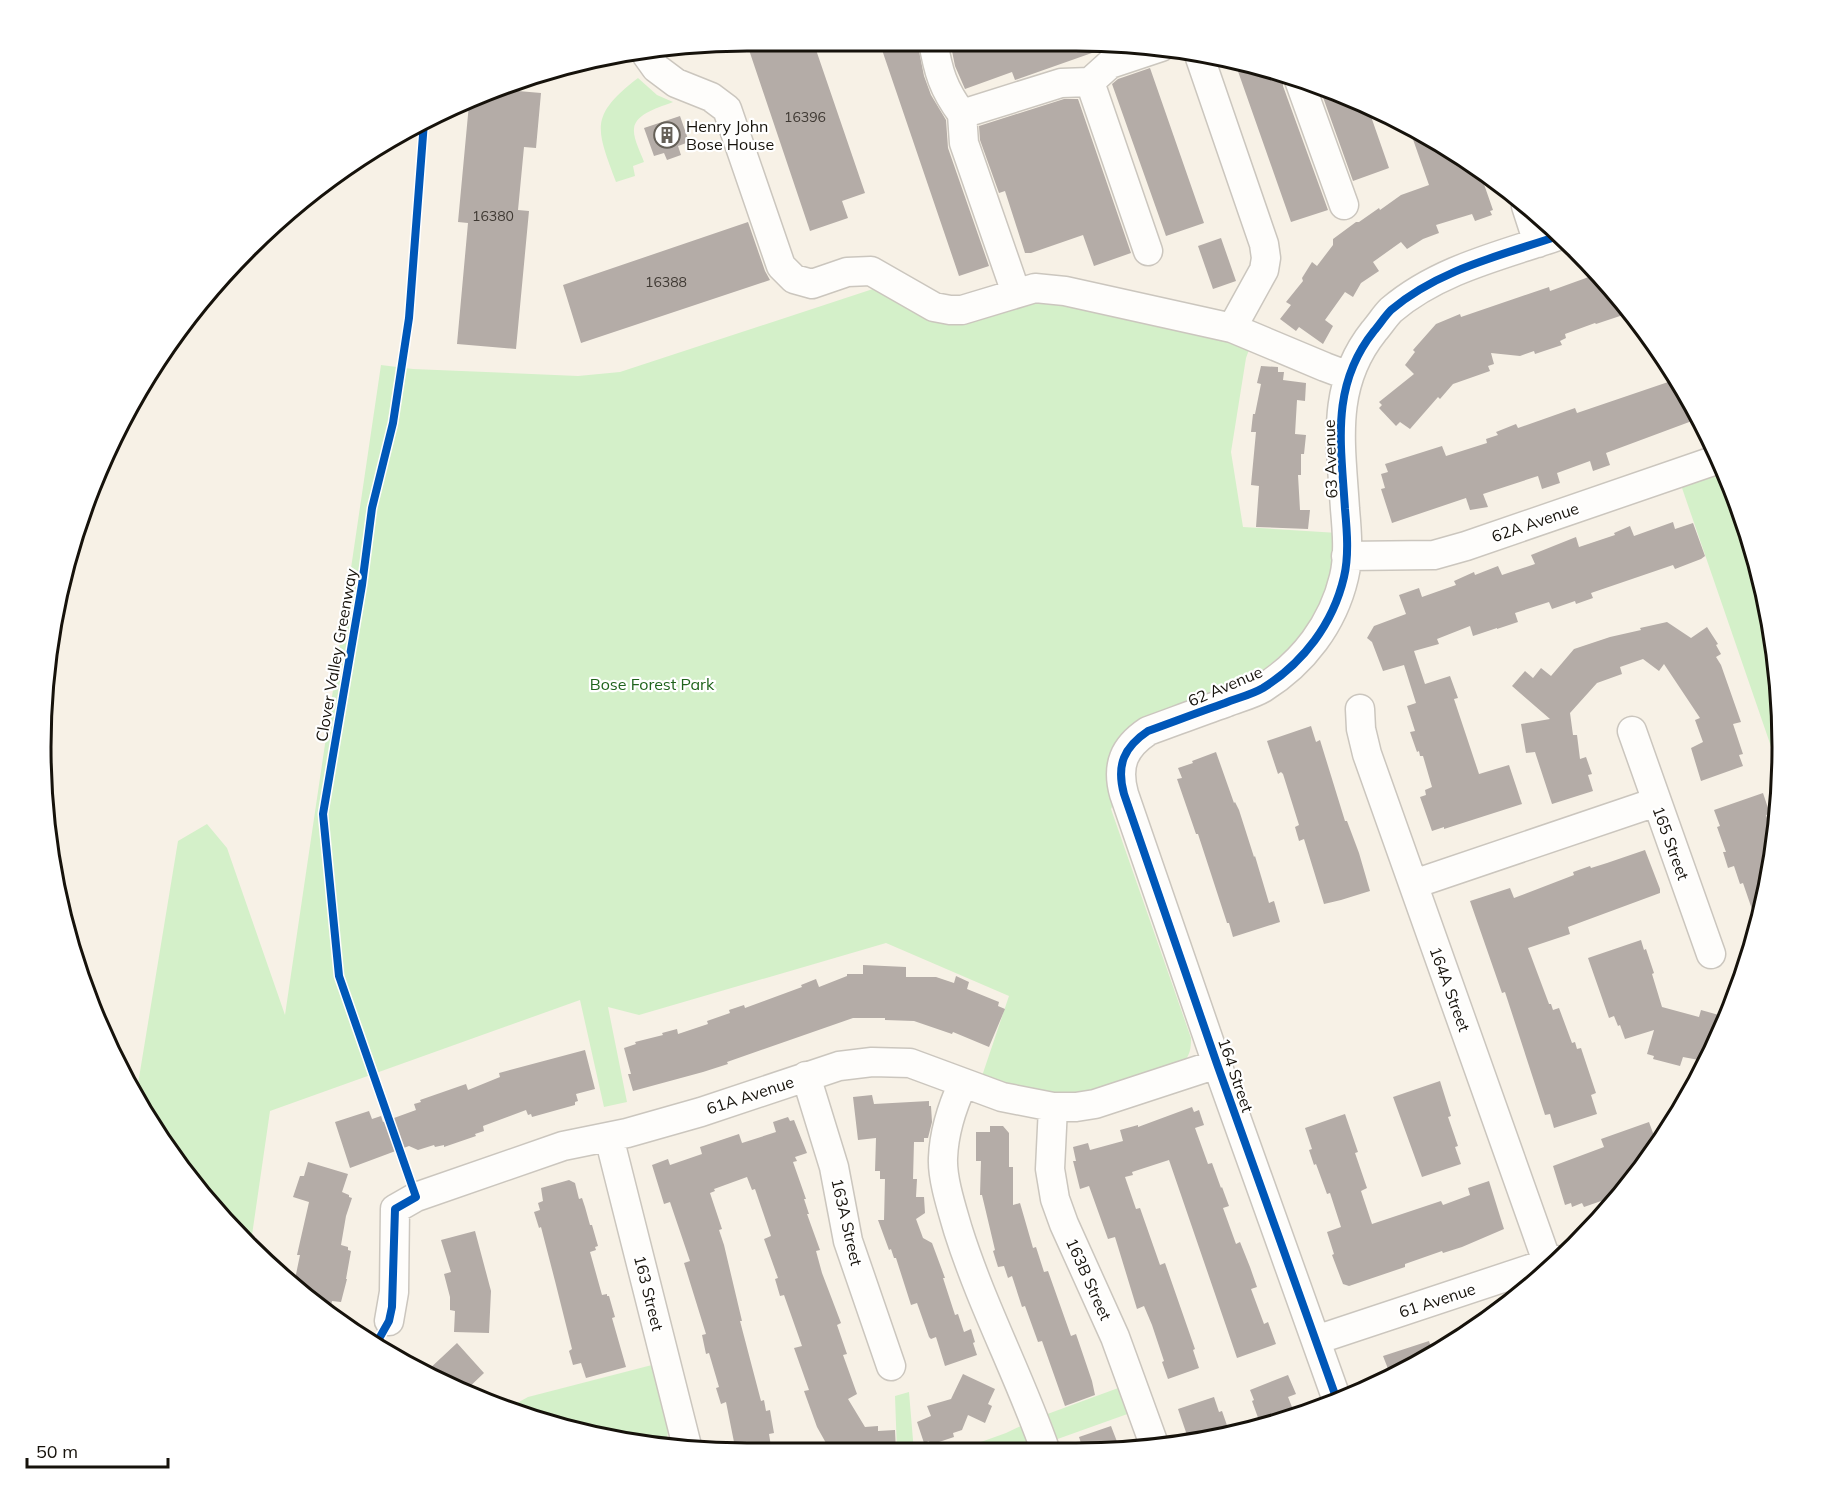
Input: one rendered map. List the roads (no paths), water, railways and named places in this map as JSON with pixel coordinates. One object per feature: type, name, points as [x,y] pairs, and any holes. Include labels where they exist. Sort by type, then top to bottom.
[{"type":"street","points":[[935,51],[937,66],[949,97],[962,114],[964,143],[1016,292]]},
{"type":"street","points":[[962,114],[1061,82],[1089,82],[1110,64],[1140,54]]},
{"type":"street","points":[[649,58],[656,68],[676,83],[711,97],[727,109],[781,266],[794,279],[812,284],[847,272],[871,271],[934,307],[950,310],[963,310],[1035,288],[1065,291],[1232,328],[1349,376]]},
{"type":"street","points":[[1202,62],[1264,244],[1266,258],[1264,270],[1232,328]]},
{"type":"street","points":[[1089,82],[1149,251]]},
{"type":"street","points":[[1302,89],[1344,205]]},
{"type":"street","name":"63 Avenue","points":[[1346,556],[1340,423],[1349,376],[1364,343],[1389,312],[1416,290],[1444,275],[1549,239]]},
{"type":"street","name":"62A Avenue","points":[[1346,556],[1434,555],[1710,462]]},
{"type":"street","name":"62 Avenue","points":[[1125,756],[1133,743],[1148,731],[1260,690],[1296,663],[1327,621],[1344,577],[1346,556]]},
{"type":"street","name":"164A Street","points":[[1360,709],[1360,729],[1367,754],[1549,1257]]},
{"type":"street","name":"165 Street","points":[[1632,731],[1712,954]]},
{"type":"street","name":"164 Street","points":[[1125,756],[1121,765],[1124,794],[1334,1393]]},
{"type":"street","points":[[1414,884],[1656,802]]},
{"type":"street","name":"61A Avenue","points":[[389,1321],[394,1292],[395,1209],[416,1197],[563,1146],[609,1137],[701,1112],[839,1066],[873,1062],[910,1063],[1002,1097],[1053,1107],[1076,1107],[1095,1104],[1217,1064]]},
{"type":"street","name":"163A Street","points":[[806,1076],[834,1167],[848,1241],[891,1366]]},
{"type":"street","points":[[963,1083],[953,1105],[947,1127],[942,1160],[949,1200],[969,1264],[1042,1443]]},
{"type":"street","name":"163B Street","points":[[1053,1107],[1050,1169],[1055,1199],[1114,1337],[1152,1439]]},
{"type":"street","name":"163 Street","points":[[609,1137],[686,1440]]},
{"type":"street","name":"61 Avenue","points":[[1316,1340],[1538,1267]]},
{"type":"place","name":"Henry John Bose House","points":[[667,135]]},
{"type":"park label","name":"Bose Forest Park","points":[[652,684]]}]
